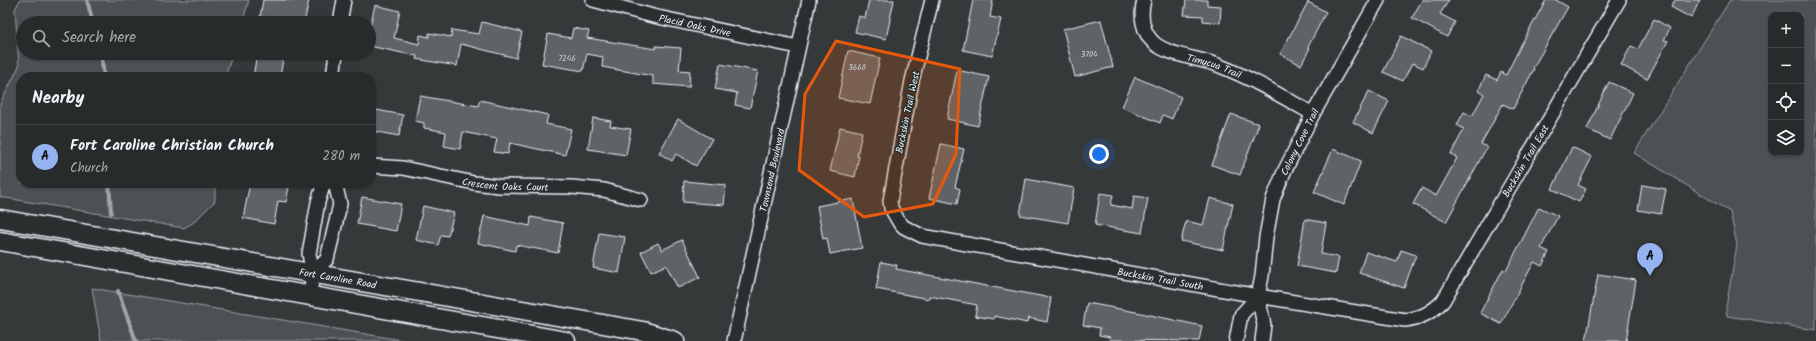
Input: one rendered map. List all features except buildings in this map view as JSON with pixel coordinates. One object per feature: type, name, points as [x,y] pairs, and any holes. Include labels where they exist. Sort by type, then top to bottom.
[{"type":"street","points":[[341,16],[344,0]]},
{"type":"street","name":"Placid Oaks Drive","points":[[593,0],[653,16],[798,47]]},
{"type":"street","name":"Townsend Boulevard","points":[[734,341],[809,0]]},
{"type":"street","name":"Buckskin Trail West","points":[[899,222],[891,208],[891,188],[912,81],[932,0]]},
{"type":"street","name":"Timucua Trail","points":[[1144,0],[1142,20],[1145,32],[1153,42],[1162,48],[1218,64],[1245,76],[1313,114]]},
{"type":"street","name":"Colony Cove Trail","points":[[1262,341],[1264,324],[1258,296],[1273,199],[1284,172],[1313,114],[1378,0]]},
{"type":"street","name":"Buckskin Trail East","points":[[1425,315],[1443,301],[1619,0]]},
{"type":"street","points":[[334,72],[335,60]]},
{"type":"street","name":"Crescent Oaks Court","points":[[376,166],[403,168],[474,183],[499,186],[571,187],[604,190],[641,200]]},
{"type":"street","points":[[310,295],[313,273],[309,254],[318,202],[322,188]]},
{"type":"street","points":[[313,273],[327,259],[340,204],[336,188]]},
{"type":"street","name":"Fort Caroline Road","points":[[0,219],[642,331],[675,341]]},
{"type":"street","name":"Buckskin Trail South","points":[[899,222],[904,227],[922,236],[1258,296],[1405,320],[1418,318],[1425,315]]},
{"type":"street","points":[[42,248],[44,227]]},
{"type":"street","points":[[0,241],[566,341]]},
{"type":"street","points":[[1236,341],[1241,315],[1258,296]]},
{"type":"highlighted area","points":[[836,41],[887,54],[960,69],[956,154],[933,204],[864,217],[799,170],[805,94]]},
{"type":"shaded area","points":[[20,0],[249,0],[244,16],[16,16],[16,23],[15,9]]},
{"type":"shaded area","points":[[1730,0],[1816,0],[1816,330],[1727,316],[1726,307],[1737,245],[1730,212],[1634,153]]},
{"type":"shaded area","points":[[19,60],[231,60],[227,72],[16,72],[19,66]]},
{"type":"shaded area","points":[[16,72],[16,188],[215,188],[215,201],[194,222],[184,228],[0,197],[0,104]]},
{"type":"shaded area","points":[[92,288],[407,341],[101,341]]},
{"type":"waterway","points":[[87,0],[91,16]]},
{"type":"waterway","points":[[102,60],[103,72]]},
{"type":"waterway","points":[[109,188],[111,213]]},
{"type":"waterway","points":[[118,291],[136,341]]},
{"type":"place","name":"Fort Caroline Christian Church","points":[[1650,276]]}]
